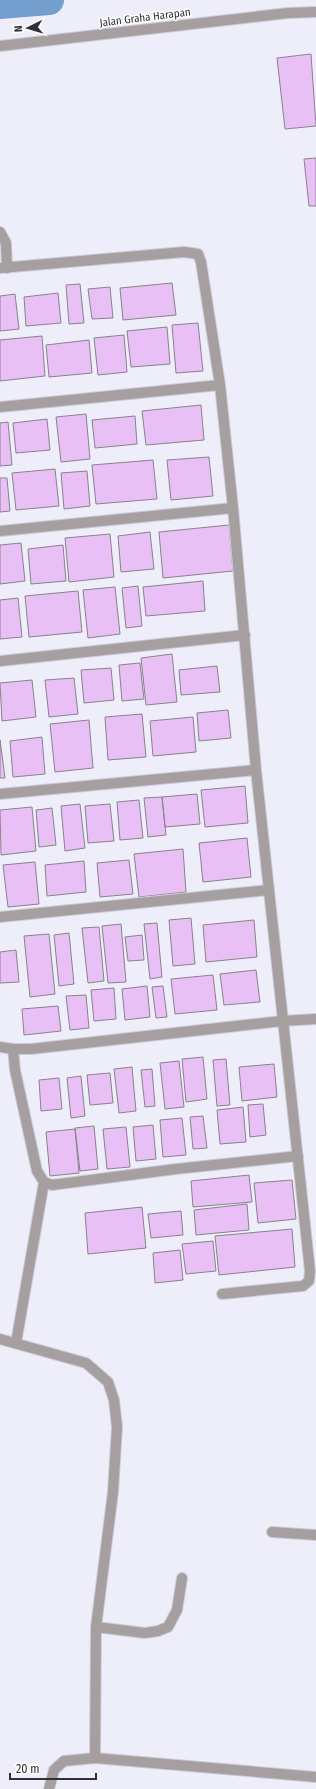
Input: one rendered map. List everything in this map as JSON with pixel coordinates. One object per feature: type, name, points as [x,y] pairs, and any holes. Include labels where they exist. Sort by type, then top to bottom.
[{"type":"street","name":"Jalan Graha Harapan","points":[[0,46],[273,14],[316,12]]},
{"type":"street","points":[[0,232],[6,243],[4,268],[184,252],[198,254],[201,262],[220,385],[245,635],[256,770],[310,1271],[309,1281],[303,1286],[222,1294]]},
{"type":"street","points":[[0,407],[220,385]]},
{"type":"street","points":[[0,531],[233,508]]},
{"type":"street","points":[[0,661],[245,635]]},
{"type":"street","points":[[0,794],[256,770]]},
{"type":"street","points":[[0,917],[269,890]]},
{"type":"street","points":[[0,1047],[31,1049],[282,1021],[316,1019]]},
{"type":"street","points":[[13,1049],[15,1070],[37,1171],[44,1182],[52,1185],[176,1169],[298,1156]]},
{"type":"street","points":[[16,1343],[44,1182]]},
{"type":"street","points":[[0,1339],[86,1362],[108,1382],[114,1400],[117,1427],[113,1492],[96,1627],[95,1758]]},
{"type":"street","points":[[272,1532],[316,1535]]},
{"type":"street","points":[[96,1627],[144,1633],[158,1631],[168,1627],[177,1610],[182,1578]]},
{"type":"street","points":[[49,1789],[54,1770],[64,1761],[95,1758],[316,1778]]},
{"type":"building","points":[[311,54],[316,126],[285,129],[277,58]]},
{"type":"building","points":[[316,158],[316,206],[309,206],[304,159]]},
{"type":"building","points":[[172,283],[176,315],[123,320],[120,288]]},
{"type":"building","points":[[80,284],[84,323],[69,324],[66,285]]},
{"type":"building","points":[[110,287],[113,318],[92,319],[88,289]]},
{"type":"building","points":[[58,293],[61,323],[26,326],[24,297]]},
{"type":"building","points":[[15,294],[19,329],[0,331],[0,296]]},
{"type":"building","points":[[198,323],[203,371],[176,373],[172,325]]},
{"type":"building","points":[[167,327],[170,364],[131,367],[127,331]]},
{"type":"building","points":[[124,335],[127,372],[98,375],[94,338]]},
{"type":"building","points":[[42,336],[45,376],[0,381],[0,340]]},
{"type":"building","points":[[89,340],[92,373],[49,377],[46,345]]},
{"type":"building","points":[[201,405],[204,440],[146,445],[142,411]]},
{"type":"building","points":[[86,414],[90,459],[61,462],[56,417]]},
{"type":"building","points":[[135,416],[137,444],[95,448],[92,420]]},
{"type":"building","points":[[47,419],[50,450],[16,453],[13,423]]},
{"type":"building","points":[[8,422],[12,465],[0,466],[0,423]]},
{"type":"building","points":[[209,457],[213,496],[171,500],[167,460]]},
{"type":"building","points":[[153,460],[157,499],[96,504],[92,465]]},
{"type":"building","points":[[55,469],[59,506],[16,510],[12,473]]},
{"type":"building","points":[[87,471],[90,506],[64,509],[61,473]]},
{"type":"building","points":[[0,478],[7,478],[10,511],[0,512]]},
{"type":"building","points":[[229,525],[233,571],[163,578],[159,532]]},
{"type":"building","points":[[150,532],[154,569],[121,572],[118,536]]},
{"type":"building","points":[[110,534],[114,577],[69,582],[65,538]]},
{"type":"building","points":[[21,543],[25,581],[0,584],[0,545]]},
{"type":"building","points":[[63,545],[66,581],[31,584],[28,549]]},
{"type":"building","points":[[203,581],[205,611],[146,616],[143,587]]},
{"type":"building","points":[[138,586],[142,626],[126,628],[122,588]]},
{"type":"building","points":[[115,587],[120,634],[88,638],[83,590]]},
{"type":"building","points":[[78,591],[82,632],[29,637],[25,596]]},
{"type":"building","points":[[18,598],[22,637],[0,639],[0,600]]},
{"type":"building","points":[[172,654],[177,702],[146,705],[141,658]]},
{"type":"building","points":[[140,663],[144,699],[122,701],[119,665]]},
{"type":"building","points":[[217,666],[220,692],[181,695],[179,670]]},
{"type":"building","points":[[111,668],[114,700],[84,703],[81,670]]},
{"type":"building","points":[[74,678],[78,714],[49,717],[45,680]]},
{"type":"building","points":[[32,680],[36,717],[2,721],[0,683]]},
{"type":"building","points":[[228,710],[231,738],[199,741],[197,713]]},
{"type":"building","points":[[142,714],[146,757],[108,760],[105,717]]},
{"type":"building","points":[[193,717],[196,752],[153,756],[150,721]]},
{"type":"building","points":[[89,720],[93,768],[55,772],[50,724]]},
{"type":"building","points":[[42,737],[45,774],[13,777],[10,741]]},
{"type":"building","points":[[0,740],[5,778],[0,778]]},
{"type":"building","points":[[245,786],[248,823],[205,827],[201,790]]},
{"type":"building","points":[[197,794],[200,824],[165,827],[162,797]]},
{"type":"building","points":[[162,797],[166,835],[148,837],[144,798]]},
{"type":"building","points":[[139,800],[143,838],[120,840],[117,802]]},
{"type":"building","points":[[80,804],[85,848],[65,851],[61,806]]},
{"type":"building","points":[[110,804],[114,841],[88,843],[85,806]]},
{"type":"building","points":[[32,807],[36,851],[1,855],[0,810]]},
{"type":"building","points":[[52,808],[56,845],[39,847],[36,810]]},
{"type":"building","points":[[247,838],[251,877],[203,882],[199,843]]},
{"type":"building","points":[[183,849],[186,892],[139,897],[134,854]]},
{"type":"building","points":[[129,860],[133,894],[100,897],[97,863]]},
{"type":"building","points":[[84,861],[86,892],[47,896],[45,865]]},
{"type":"building","points":[[35,862],[39,904],[8,907],[3,865]]},
{"type":"building","points":[[191,918],[195,964],[173,966],[169,920]]},
{"type":"building","points":[[254,920],[257,957],[206,962],[203,925]]},
{"type":"building","points":[[157,923],[162,977],[150,979],[144,924]]},
{"type":"building","points":[[121,924],[126,982],[108,983],[102,926]]},
{"type":"building","points":[[99,927],[104,981],[88,983],[82,928]]},
{"type":"building","points":[[69,933],[74,984],[59,986],[54,935]]},
{"type":"building","points":[[49,934],[55,994],[30,997],[24,936]]},
{"type":"building","points":[[142,935],[144,960],[128,961],[125,937]]},
{"type":"building","points":[[16,950],[19,982],[0,983],[0,952]]},
{"type":"building","points":[[256,970],[260,1002],[224,1005],[220,974]]},
{"type":"building","points":[[213,975],[217,1010],[175,1014],[171,979]]},
{"type":"building","points":[[147,986],[150,1017],[125,1020],[122,989]]},
{"type":"building","points":[[163,986],[167,1017],[156,1018],[152,987]]},
{"type":"building","points":[[114,988],[116,1019],[94,1021],[91,990]]},
{"type":"building","points":[[86,995],[89,1028],[70,1030],[66,996]]},
{"type":"building","points":[[58,1006],[61,1031],[24,1035],[22,1009]]},
{"type":"building","points":[[203,1057],[207,1099],[186,1102],[182,1059]]},
{"type":"building","points":[[226,1059],[230,1105],[217,1106],[213,1060]]},
{"type":"building","points":[[179,1061],[184,1107],[165,1109],[160,1063]]},
{"type":"building","points":[[274,1064],[277,1097],[242,1101],[239,1067]]},
{"type":"building","points":[[132,1067],[136,1111],[119,1113],[114,1069]]},
{"type":"building","points":[[152,1069],[155,1106],[145,1107],[141,1070]]},
{"type":"building","points":[[110,1073],[113,1103],[90,1105],[87,1075]]},
{"type":"building","points":[[81,1076],[85,1116],[71,1118],[67,1078]]},
{"type":"building","points":[[59,1078],[62,1109],[41,1111],[39,1080]]},
{"type":"building","points":[[263,1104],[266,1135],[250,1137],[248,1105]]},
{"type":"building","points":[[243,1107],[246,1142],[220,1144],[217,1110]]},
{"type":"building","points":[[203,1116],[207,1148],[193,1149],[190,1117]]},
{"type":"building","points":[[182,1118],[186,1155],[163,1157],[160,1120]]},
{"type":"building","points":[[153,1125],[156,1159],[136,1161],[133,1127]]},
{"type":"building","points":[[94,1126],[98,1169],[80,1171],[75,1128]]},
{"type":"building","points":[[126,1127],[130,1167],[107,1169],[103,1129]]},
{"type":"building","points":[[75,1129],[79,1173],[50,1176],[46,1132]]},
{"type":"building","points":[[249,1175],[252,1202],[193,1207],[191,1181]]},
{"type":"building","points":[[292,1180],[296,1219],[258,1223],[254,1183]]},
{"type":"building","points":[[247,1204],[249,1230],[196,1235],[194,1210]]},
{"type":"building","points":[[142,1207],[146,1248],[88,1254],[85,1213]]},
{"type":"building","points":[[181,1211],[183,1235],[151,1238],[148,1214]]},
{"type":"building","points":[[292,1229],[295,1267],[219,1275],[215,1236]]},
{"type":"building","points":[[213,1241],[216,1271],[186,1274],[182,1244]]},
{"type":"building","points":[[180,1250],[183,1280],[155,1283],[153,1253]]},
{"type":"waterway","points":[[0,4],[49,0]]}]
